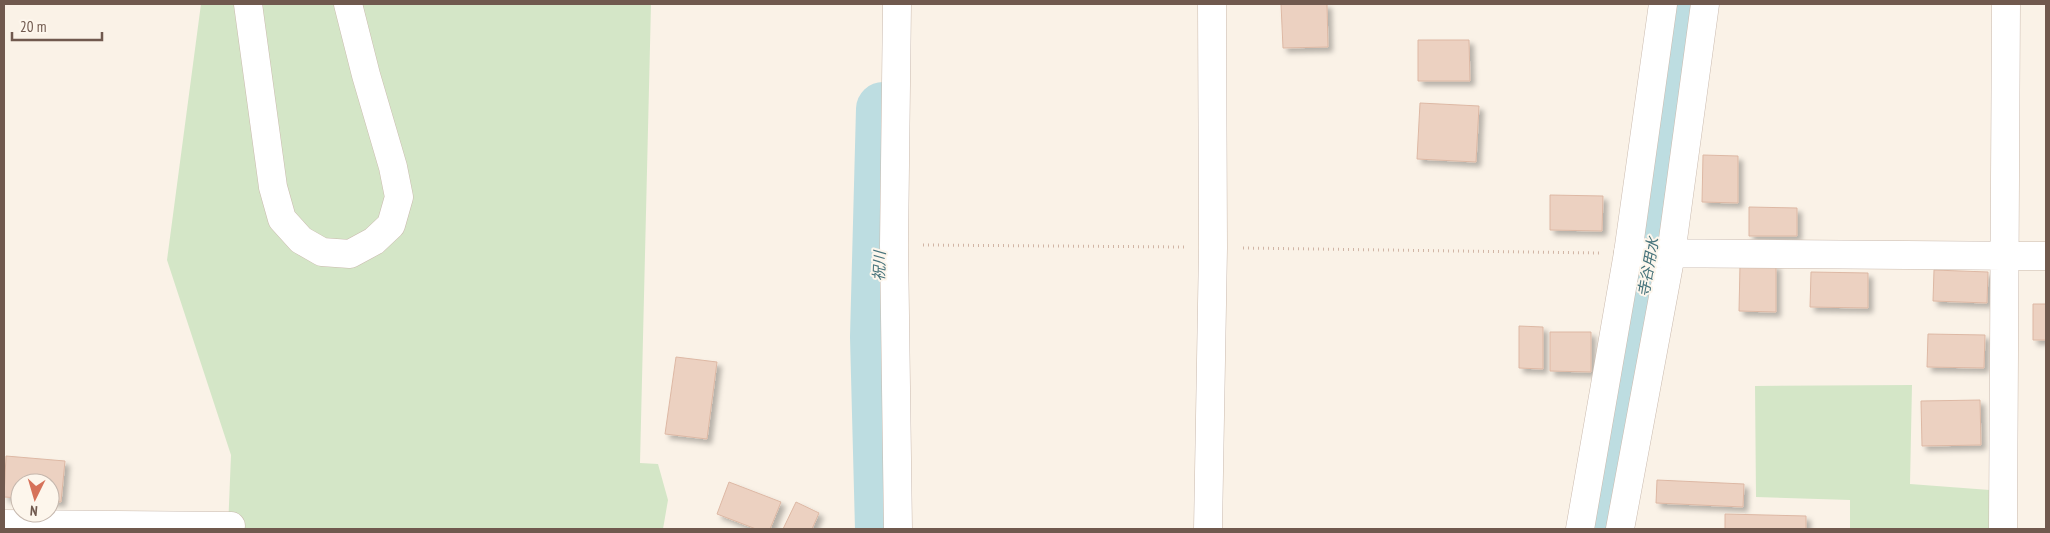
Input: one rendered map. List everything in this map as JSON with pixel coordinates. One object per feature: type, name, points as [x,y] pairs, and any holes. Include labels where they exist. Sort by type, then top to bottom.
[{"type":"street","points":[[248,4],[273,187],[282,219],[301,240],[322,252],[350,254],[374,241],[391,225],[398,197],[393,167],[366,75],[348,4]]},
{"type":"street","points":[[897,4],[894,245],[898,529]]},
{"type":"street","points":[[1208,529],[1212,248],[1212,4]]},
{"type":"street","points":[[1580,529],[1630,253],[1663,4]]},
{"type":"street","points":[[1620,529],[1670,254],[1705,4]]},
{"type":"street","points":[[2003,529],[2006,4]]},
{"type":"street","points":[[1630,253],[2046,256]]},
{"type":"street","points":[[4,524],[231,526]]},
{"type":"path","points":[[894,245],[1630,253]]},
{"type":"green space","points":[[201,4],[651,4],[640,463],[658,464],[668,500],[663,529],[228,529],[231,455],[167,260]]},
{"type":"green space","points":[[1912,385],[1910,484],[2003,491],[2003,529],[1850,529],[1850,500],[1756,497],[1755,386]]},
{"type":"building","points":[[1281,4],[1327,4],[1328,47],[1283,48]]},
{"type":"building","points":[[1418,40],[1469,40],[1470,81],[1418,81]]},
{"type":"building","points":[[1420,103],[1479,106],[1476,162],[1417,159]]},
{"type":"building","points":[[1703,155],[1738,156],[1738,203],[1702,202]]},
{"type":"building","points":[[1550,195],[1603,196],[1602,231],[1550,230]]},
{"type":"building","points":[[1749,207],[1797,208],[1797,236],[1749,236]]},
{"type":"building","points":[[1740,265],[1776,265],[1776,312],[1739,311]]},
{"type":"building","points":[[1934,270],[1988,272],[1987,303],[1933,301]]},
{"type":"building","points":[[1811,272],[1868,273],[1868,308],[1810,307]]},
{"type":"building","points":[[2033,304],[2046,304],[2046,340],[2033,340]]},
{"type":"building","points":[[1519,326],[1543,327],[1543,369],[1519,368]]},
{"type":"building","points":[[1550,332],[1591,332],[1591,372],[1550,371]]},
{"type":"building","points":[[1928,334],[1985,335],[1984,368],[1927,367]]},
{"type":"building","points":[[676,357],[717,362],[707,439],[665,434]]},
{"type":"building","points":[[1980,400],[1981,445],[1922,446],[1921,401]]},
{"type":"building","points":[[6,456],[65,461],[61,502],[60,473],[10,473],[10,497],[4,497]]},
{"type":"building","points":[[1657,480],[1744,484],[1743,507],[1656,503]]},
{"type":"building","points":[[729,482],[781,502],[770,529],[756,529],[717,514]]},
{"type":"building","points":[[796,502],[819,513],[812,529],[783,529]]},
{"type":"building","points":[[1725,514],[1806,516],[1806,529],[1725,529]]},
{"type":"waterway","name":"寺谷用水","points":[[1603,529],[1653,241],[1685,4]]},
{"type":"waterway","name":"祝川","points":[[882,529],[877,337],[883,109]]}]
